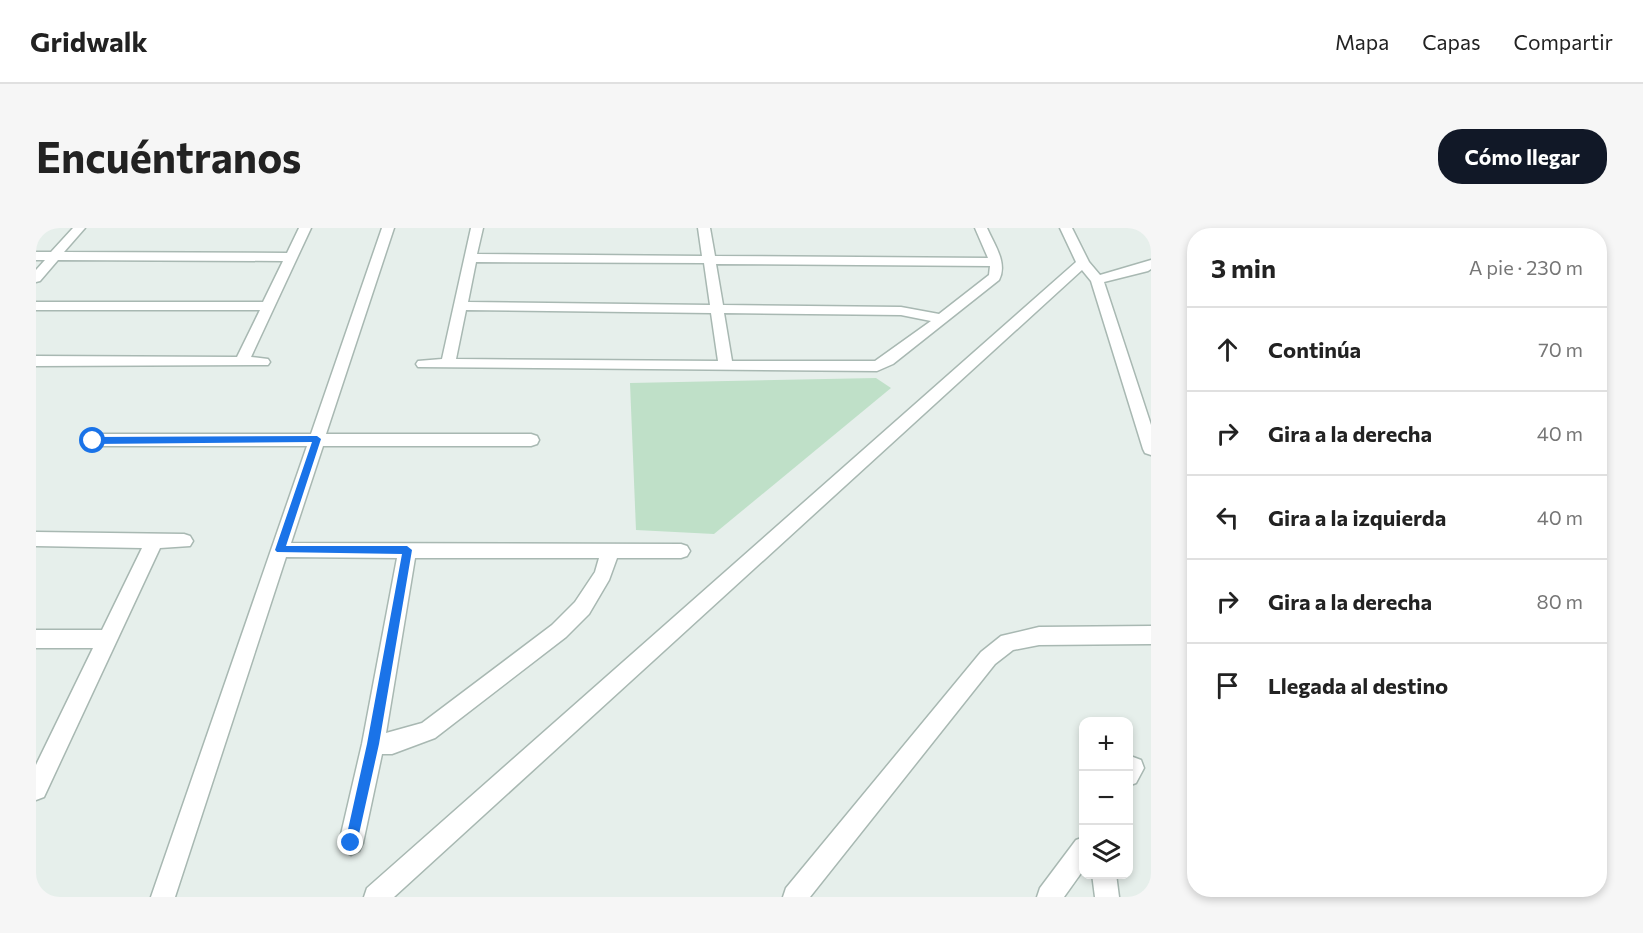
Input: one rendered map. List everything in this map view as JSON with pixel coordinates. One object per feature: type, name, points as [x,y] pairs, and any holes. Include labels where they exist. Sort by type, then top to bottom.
[{"type":"street","points":[[36,278],[79,228]]},
{"type":"street","points":[[242,362],[305,228]]},
{"type":"street","points":[[163,897],[388,228]]},
{"type":"street","points":[[448,364],[477,228]]},
{"type":"street","points":[[704,228],[726,365]]},
{"type":"street","points":[[423,364],[876,366],[888,361],[995,277],[997,271],[995,262],[981,228]]},
{"type":"street","points":[[1066,228],[1083,262],[1097,280],[1151,448]]},
{"type":"street","points":[[36,256],[291,257]]},
{"type":"street","points":[[471,258],[995,262]]},
{"type":"street","points":[[376,897],[1083,262]]},
{"type":"street","points":[[1097,280],[1144,268],[1151,264]]},
{"type":"street","points":[[36,306],[268,306]]},
{"type":"street","points":[[461,306],[901,310],[943,319]]},
{"type":"street","points":[[36,361],[263,362]]},
{"type":"street","points":[[93,441],[531,440]]},
{"type":"street","points":[[36,539],[184,540]]},
{"type":"street","points":[[39,777],[155,540]]},
{"type":"street","points":[[280,550],[681,550]]},
{"type":"street","points":[[351,843],[373,744],[407,550]]},
{"type":"street","points":[[373,744],[392,743],[428,731],[559,631],[582,608],[603,575],[611,550]]},
{"type":"street","points":[[795,897],[988,658],[1008,642],[1039,636],[1151,635]]},
{"type":"street","points":[[36,639],[107,639]]},
{"type":"street","points":[[1049,897],[1079,854]]},
{"type":"street","points":[[1105,879],[1107,897]]},
{"type":"green space","points":[[876,378],[891,388],[714,534],[636,530],[630,383]]},
{"type":"route","points":[[93,441],[317,439],[280,550],[407,550],[373,744],[351,843]]}]
